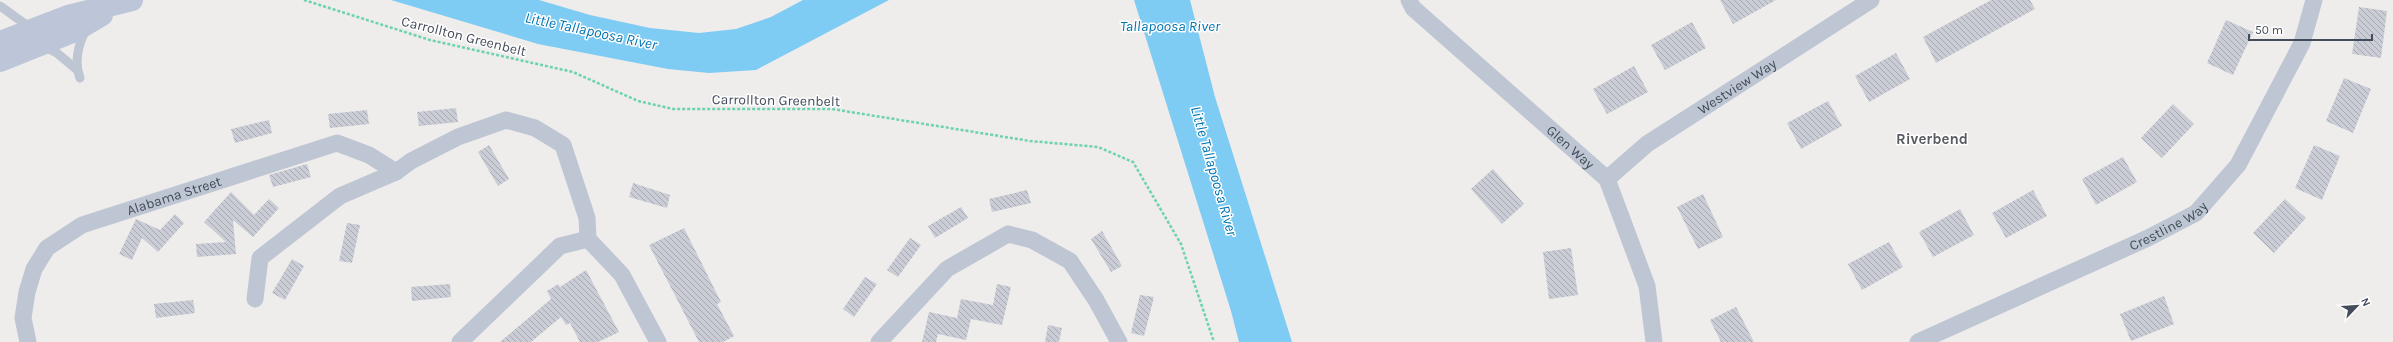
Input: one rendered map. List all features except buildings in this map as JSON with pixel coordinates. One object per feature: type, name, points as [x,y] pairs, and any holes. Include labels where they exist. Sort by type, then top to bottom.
[{"type":"main road","points":[[0,42],[75,31],[126,2]]},
{"type":"main road","points":[[0,61],[68,16],[126,2]]},
{"type":"street","name":"Glen Way","points":[[1409,0],[1413,8],[1607,179],[1647,286],[1654,342]]},
{"type":"street","name":"Westview Way","points":[[1607,179],[1647,144],[1871,0]]},
{"type":"street","name":"Crestline Way","points":[[1918,342],[2148,238],[2196,213],[2238,164],[2302,43],[2314,0]]},
{"type":"street","points":[[255,299],[260,258],[340,196],[396,172],[411,161],[458,137],[506,120],[535,128],[563,145],[587,218],[588,239],[622,275],[658,342]]},
{"type":"street","name":"Alabama Street","points":[[28,342],[23,318],[27,292],[34,269],[47,248],[82,225],[337,143],[369,155],[396,172]]},
{"type":"street","points":[[879,342],[947,269],[1008,234],[1032,240],[1070,261],[1096,300],[1119,342]]},
{"type":"street","points":[[460,342],[560,246],[588,239]]},
{"type":"lane","points":[[0,6],[57,53],[78,74],[80,43],[90,22]]},
{"type":"path","name":"Carrollton Greenbelt","points":[[304,0],[430,40],[573,72],[638,101],[673,108],[832,109],[1030,141],[1098,147],[1133,162],[1181,244],[1214,342]]},
{"type":"water","name":"Little Tallapoosa River","points":[[391,0],[539,0],[590,15],[650,28],[699,33],[736,29],[771,17],[803,0],[889,0],[756,70],[709,73],[668,69],[538,44]]},
{"type":"water","name":"Tallapoosa River","points":[[1134,0],[1190,0],[1215,97],[1292,342],[1239,342],[1231,311]]},
{"type":"district","name":"Riverbend","points":[[1932,139]]}]
